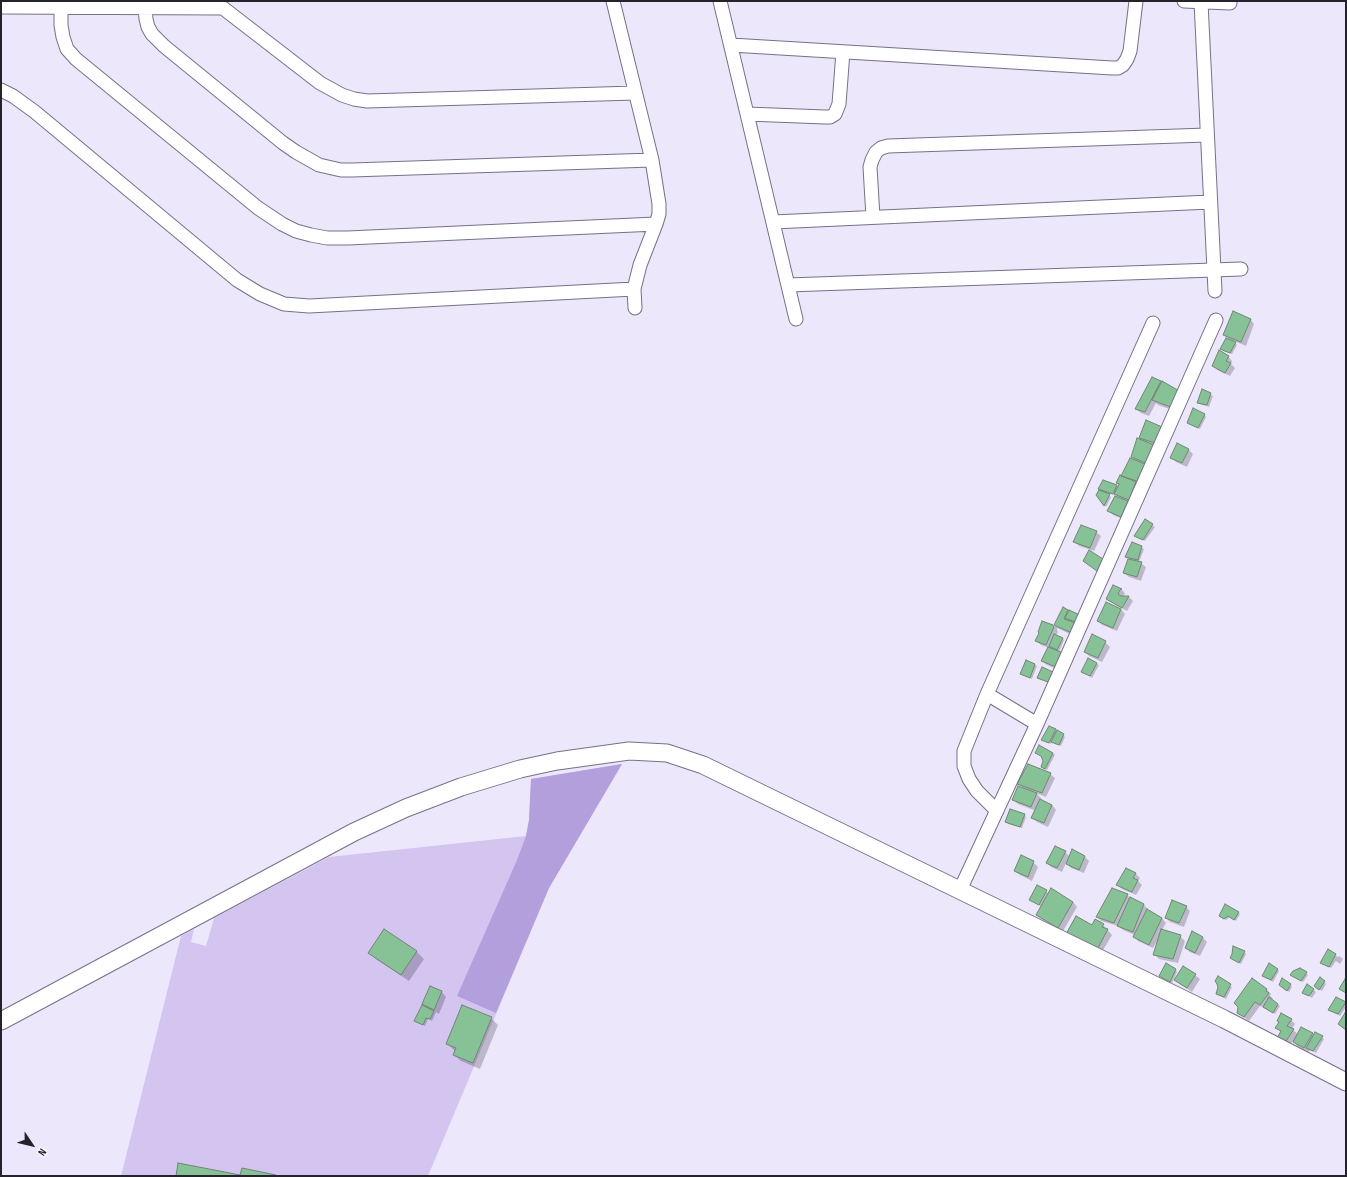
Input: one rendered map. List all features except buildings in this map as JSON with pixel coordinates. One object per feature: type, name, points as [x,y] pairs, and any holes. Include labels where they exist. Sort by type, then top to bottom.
[{"type":"street","points":[[613,1],[652,160],[659,204],[659,214],[640,265],[634,289],[634,308]]},
{"type":"street","points":[[720,1],[796,319]]},
{"type":"street","points":[[731,45],[1118,68],[1127,59],[1130,51],[1136,1]]},
{"type":"street","points":[[1184,1],[1230,4]]},
{"type":"street","points":[[1201,2],[1215,291]]},
{"type":"street","points":[[1,7],[145,8],[223,4],[316,80],[331,90],[354,99],[378,102],[635,93]]},
{"type":"street","points":[[61,7],[63,37],[67,49],[76,58],[258,208],[282,224],[296,231],[311,235],[334,238],[656,224]]},
{"type":"street","points":[[145,8],[148,27],[152,34],[164,46],[283,143],[308,159],[324,166],[340,170],[352,170],[652,160]]},
{"type":"street","points":[[747,114],[830,117],[835,114],[840,104],[843,52]]},
{"type":"street","points":[[1,90],[13,96],[35,112],[237,280],[260,294],[284,304],[309,306],[634,289]]},
{"type":"street","points":[[873,217],[870,167],[876,152],[881,148],[888,146],[1207,135]]},
{"type":"street","points":[[773,222],[1210,202]]},
{"type":"street","points":[[788,285],[1241,269]]},
{"type":"street","points":[[960,890],[1037,724],[1216,320]]},
{"type":"street","points":[[997,811],[977,792],[964,766],[964,751],[987,694],[1153,323]]},
{"type":"street","points":[[987,694],[1037,724]]},
{"type":"street","points":[[1,1021],[347,836],[406,808],[461,787],[520,769],[592,755],[629,751],[667,753],[703,765],[1224,1019],[1346,1082]]},
{"type":"shaded area","points":[[622,764],[549,888],[428,1176],[121,1176],[181,936],[194,929],[191,942],[206,946],[214,918],[329,857],[526,836],[529,820],[531,779]]},
{"type":"shaded area","points":[[622,764],[549,888],[496,1013],[457,996],[517,860],[526,836],[529,820],[531,779]]}]
